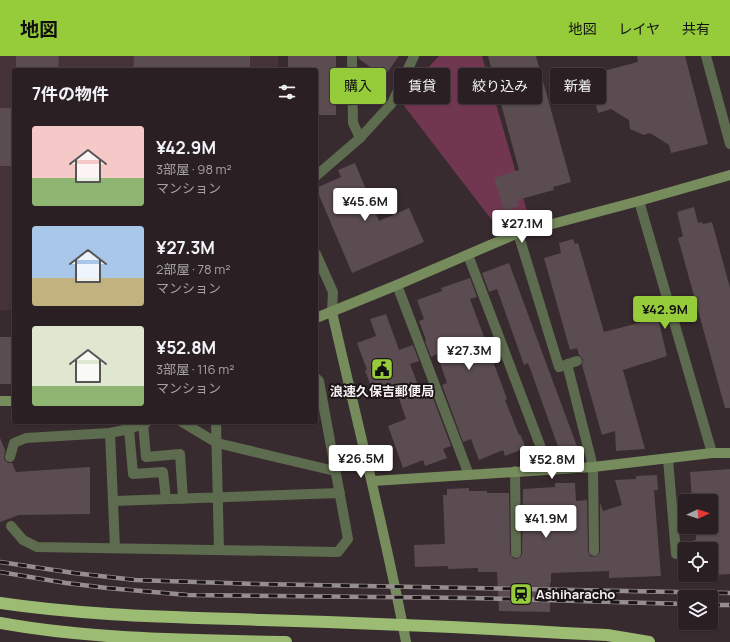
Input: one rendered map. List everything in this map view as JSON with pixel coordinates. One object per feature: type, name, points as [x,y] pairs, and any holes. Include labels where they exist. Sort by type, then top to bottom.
[{"type":"highway","points":[[0,603],[78,612],[148,617],[439,625],[607,635],[649,642]]},
{"type":"highway","points":[[0,623],[32,629],[98,635],[162,639],[286,642]]},
{"type":"street","points":[[352,56],[353,123],[360,138]]},
{"type":"street","points":[[318,174],[360,138],[392,103],[414,56]]},
{"type":"street","points":[[706,56],[730,144]]},
{"type":"street","points":[[318,317],[397,286],[518,233],[730,175]]},
{"type":"street","points":[[639,201],[712,454]]},
{"type":"street","points":[[518,233],[559,367],[572,363],[593,467],[594,551]]},
{"type":"street","points":[[468,255],[549,469]]},
{"type":"street","points":[[318,258],[333,292],[332,312],[373,482],[396,586],[406,642]]},
{"type":"street","points":[[397,286],[469,475]]},
{"type":"street","points":[[11,526],[23,540],[37,547],[338,552],[348,539],[318,380]]},
{"type":"street","points":[[0,401],[12,401]]},
{"type":"street","points":[[10,457],[14,443],[26,438],[110,433],[129,429],[142,424]]},
{"type":"street","points":[[145,424],[146,457],[180,454],[183,499]]},
{"type":"street","points":[[185,424],[217,443],[336,471]]},
{"type":"street","points":[[216,424],[219,550]]},
{"type":"street","points":[[129,429],[133,474],[163,472],[166,499]]},
{"type":"street","points":[[110,433],[115,548]]},
{"type":"street","points":[[373,482],[593,467],[730,453]]},
{"type":"street","points":[[668,459],[676,554]]},
{"type":"street","points":[[515,472],[516,553]]},
{"type":"street","points":[[114,501],[340,493]]},
{"type":"shaded area","points":[[0,56],[278,56],[278,68],[12,68],[12,309],[0,311]]},
{"type":"shaded area","points":[[439,56],[482,56],[485,68],[458,68],[458,104],[496,104],[527,211],[494,223],[403,104],[450,104],[450,68],[428,68]]},
{"type":"building","points":[[16,56],[59,56],[58,68],[16,68]]},
{"type":"building","points":[[134,56],[250,56],[250,68],[133,68]]},
{"type":"building","points":[[288,56],[336,56],[336,68],[330,68],[330,104],[336,104],[336,115],[318,115],[318,68],[288,68]]},
{"type":"building","points":[[358,56],[399,56],[386,74],[386,68],[372,68],[359,59]]},
{"type":"building","points":[[488,56],[536,56],[539,68],[491,68]]},
{"type":"building","points":[[637,56],[685,56],[708,144],[671,153],[669,145],[650,133],[644,135],[630,129],[629,120],[611,109],[598,113],[596,104],[606,104],[606,70],[638,62]]},
{"type":"building","points":[[542,78],[571,182],[553,187],[554,190],[517,200],[519,206],[504,211],[494,178],[519,170],[501,104],[542,104]]},
{"type":"building","points":[[0,108],[12,108],[12,166],[0,166]]},
{"type":"building","points":[[355,163],[379,221],[409,208],[424,242],[352,273],[318,193],[318,187],[341,177],[338,170]]},
{"type":"building","points":[[694,207],[698,223],[702,222],[703,224],[712,222],[730,288],[730,408],[725,408],[678,238],[683,236],[677,212]]},
{"type":"building","points":[[573,239],[575,244],[578,243],[604,332],[658,318],[667,356],[623,370],[645,449],[616,451],[615,431],[602,435],[582,365],[583,359],[579,355],[577,348],[570,350],[544,258],[561,253],[559,243]]},
{"type":"building","points":[[509,263],[578,449],[561,455],[528,363],[524,365],[497,289],[489,292],[482,273]]},
{"type":"building","points":[[470,278],[477,297],[470,299],[507,399],[505,400],[519,435],[520,434],[526,448],[505,456],[503,450],[479,460],[471,439],[463,442],[442,385],[447,383],[437,354],[431,357],[425,341],[426,340],[419,321],[424,319],[417,300],[442,291],[441,288]]},
{"type":"building","points":[[386,314],[399,350],[413,345],[419,361],[410,364],[421,393],[430,390],[451,446],[443,449],[447,458],[425,466],[423,460],[403,468],[388,426],[406,419],[395,387],[374,395],[357,343],[376,336],[370,319]]},
{"type":"building","points":[[0,337],[12,337],[12,384],[0,384]]},
{"type":"building","points":[[0,438],[5,450],[4,459],[8,463],[12,463],[16,472],[90,467],[90,514],[19,515],[0,522]]},
{"type":"building","points":[[730,469],[730,574],[718,575],[718,542],[694,542],[694,540],[696,540],[696,534],[718,534],[718,494],[692,494],[690,472]]},
{"type":"building","points":[[657,475],[658,490],[654,490],[661,576],[609,578],[609,571],[551,573],[550,612],[499,611],[497,572],[478,572],[478,568],[448,569],[448,566],[415,567],[414,545],[445,544],[443,495],[447,495],[447,489],[469,488],[469,491],[509,493],[510,553],[513,558],[516,559],[521,556],[522,553],[523,489],[555,487],[555,483],[575,483],[576,501],[587,500],[588,551],[590,556],[594,557],[599,554],[600,551],[600,503],[603,511],[622,505],[615,480],[636,479],[636,476]]},
{"type":"railway","points":[[0,562],[135,580],[258,584],[730,593]]},
{"type":"railway","points":[[0,572],[66,583],[188,595],[471,598],[678,604]]},
{"type":"railway","points":[[718,605],[730,605]]},
{"type":"place","name":"浪速久保吉郵便局","points":[[382,369]]},
{"type":"place","name":"Ashiharacho","points":[[521,594]]}]
